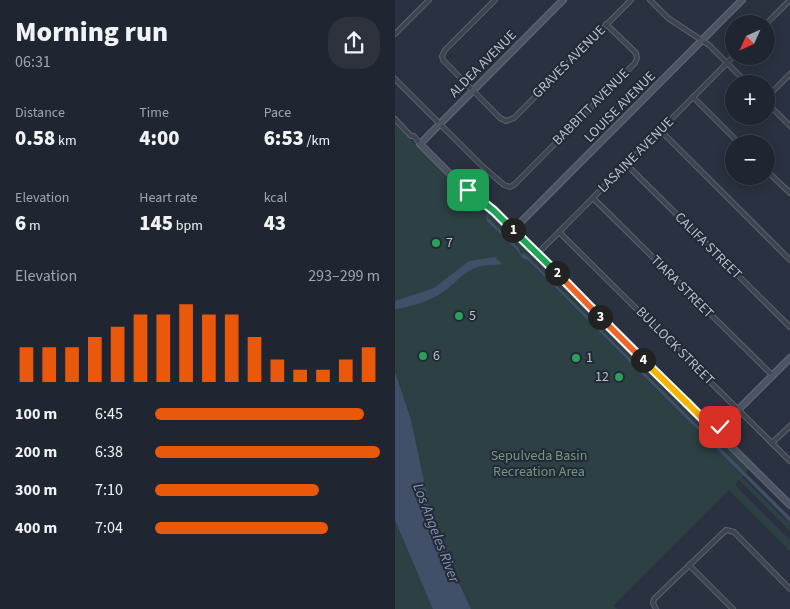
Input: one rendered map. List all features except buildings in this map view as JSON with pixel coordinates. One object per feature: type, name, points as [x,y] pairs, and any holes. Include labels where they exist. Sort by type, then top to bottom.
[{"type":"main road","name":"ALDEA AVENUE","points":[[420,144],[563,0]]},
{"type":"main road","name":"LOUISE AVENUE","points":[[513,230],[742,0]]},
{"type":"main road","points":[[420,144],[449,173],[494,211],[790,505]]},
{"type":"main road","points":[[716,432],[790,358]]},
{"type":"street","points":[[395,34],[429,0]]},
{"type":"street","points":[[473,90],[443,60],[442,56],[445,50],[495,0]]},
{"type":"street","name":"GRAVES AVENUE","points":[[473,90],[500,118],[507,121],[514,118],[631,0]]},
{"type":"street","points":[[650,0],[668,18],[702,40],[725,62]]},
{"type":"street","points":[[775,15],[790,0]]},
{"type":"street","name":"BABBITT AVENUE","points":[[440,124],[482,166],[504,185],[510,187],[635,63],[636,53],[607,24]]},
{"type":"street","name":"LASAINE AVENUE","points":[[537,254],[726,65]]},
{"type":"street","points":[[728,65],[738,75]]},
{"type":"street","points":[[775,89],[790,74]]},
{"type":"street","points":[[395,79],[440,124]]},
{"type":"street","points":[[693,97],[731,135]]},
{"type":"street","points":[[775,111],[790,126]]},
{"type":"street","points":[[395,120],[411,136],[414,136],[420,144]]},
{"type":"street","points":[[660,130],[790,260]]},
{"type":"street","name":"CALIFA STREET","points":[[627,164],[790,327]]},
{"type":"street","points":[[775,179],[790,193]]},
{"type":"street","name":"TIARA STREET","points":[[593,198],[772,376]]},
{"type":"street","name":"BULLOCK STREET","points":[[559,232],[790,461]]},
{"type":"street","points":[[772,444],[790,426]]},
{"type":"street","points":[[656,609],[653,603],[654,600],[723,531],[729,530],[790,589]]},
{"type":"street","points":[[689,565],[733,609]]},
{"type":"green space","name":"Sepulveda Basin Recreation Area","points":[[395,124],[450,178],[494,216],[749,469],[742,477],[790,524],[790,531],[739,480],[735,485],[790,540],[790,551],[729,490],[614,605],[617,609],[395,609]]},
{"type":"water","points":[[486,216],[519,249],[521,255],[524,253],[790,517],[790,522],[528,260],[522,258],[518,251],[487,221]]},
{"type":"water","points":[[495,257],[502,264],[475,268],[466,272],[438,295],[414,305],[395,309],[395,301],[434,288],[469,261]]},
{"type":"water","name":"Los Angeles River","points":[[395,372],[411,420],[432,519],[471,609],[433,609],[395,520]]},
{"type":"waterway","points":[[487,217],[490,210]]},
{"type":"waterway","points":[[542,252],[556,239]]},
{"type":"place","name":"7","points":[[436,243]]},
{"type":"place","name":"5","points":[[459,316]]},
{"type":"place","name":"6","points":[[423,356]]},
{"type":"place","name":"1","points":[[576,358]]},
{"type":"place","name":"12","points":[[619,377]]},
{"type":"route","points":[[468,190],[494,211],[716,432],[720,427]]}]
